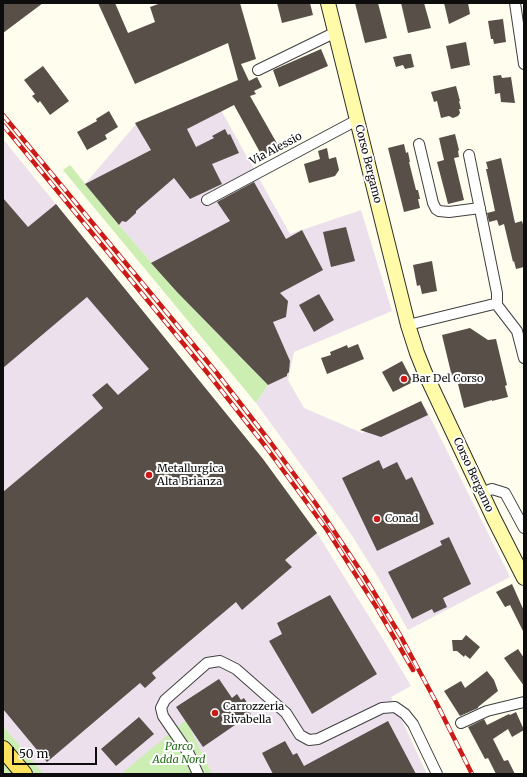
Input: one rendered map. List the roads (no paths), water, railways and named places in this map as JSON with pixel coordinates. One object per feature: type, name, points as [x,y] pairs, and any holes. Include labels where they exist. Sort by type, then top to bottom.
[{"type":"main road","name":"Corso Bergamo","points":[[328,3],[408,325],[425,372],[481,493],[524,578]]},
{"type":"main road","points":[[3,750],[24,774]]},
{"type":"street","points":[[515,3],[524,64]]},
{"type":"street","points":[[258,70],[336,32]]},
{"type":"street","name":"Via Alessio","points":[[206,200],[357,120]]},
{"type":"street","points":[[419,144],[436,210],[449,212],[480,208]]},
{"type":"street","points":[[469,155],[497,293],[497,305],[517,331],[524,358]]},
{"type":"street","points":[[408,325],[494,304],[497,305]]},
{"type":"street","points":[[481,493],[492,489],[504,493],[524,528]]},
{"type":"street","points":[[198,774],[189,754],[163,716],[161,708],[165,700],[207,663],[220,661],[236,669],[286,713],[300,735],[309,740],[318,739],[382,708],[395,707],[405,714],[413,724],[437,774]]},
{"type":"street","points":[[461,723],[487,711],[524,702]]},
{"type":"railway","points":[[3,115],[216,372],[316,504],[364,576],[400,635],[472,774]]},
{"type":"railway","points":[[3,125],[210,376],[266,447],[327,530],[377,608],[413,670]]},
{"type":"place","name":"Bar Del Corso","points":[[404,379]]},
{"type":"place","name":"Metallurgica Alta Brianza","points":[[149,475]]},
{"type":"place","name":"Conad","points":[[377,519]]},
{"type":"place","name":"Carrozzeria Rivabella","points":[[215,713]]},
{"type":"park label","name":"Parco Adda Nord","points":[[179,753]]}]
